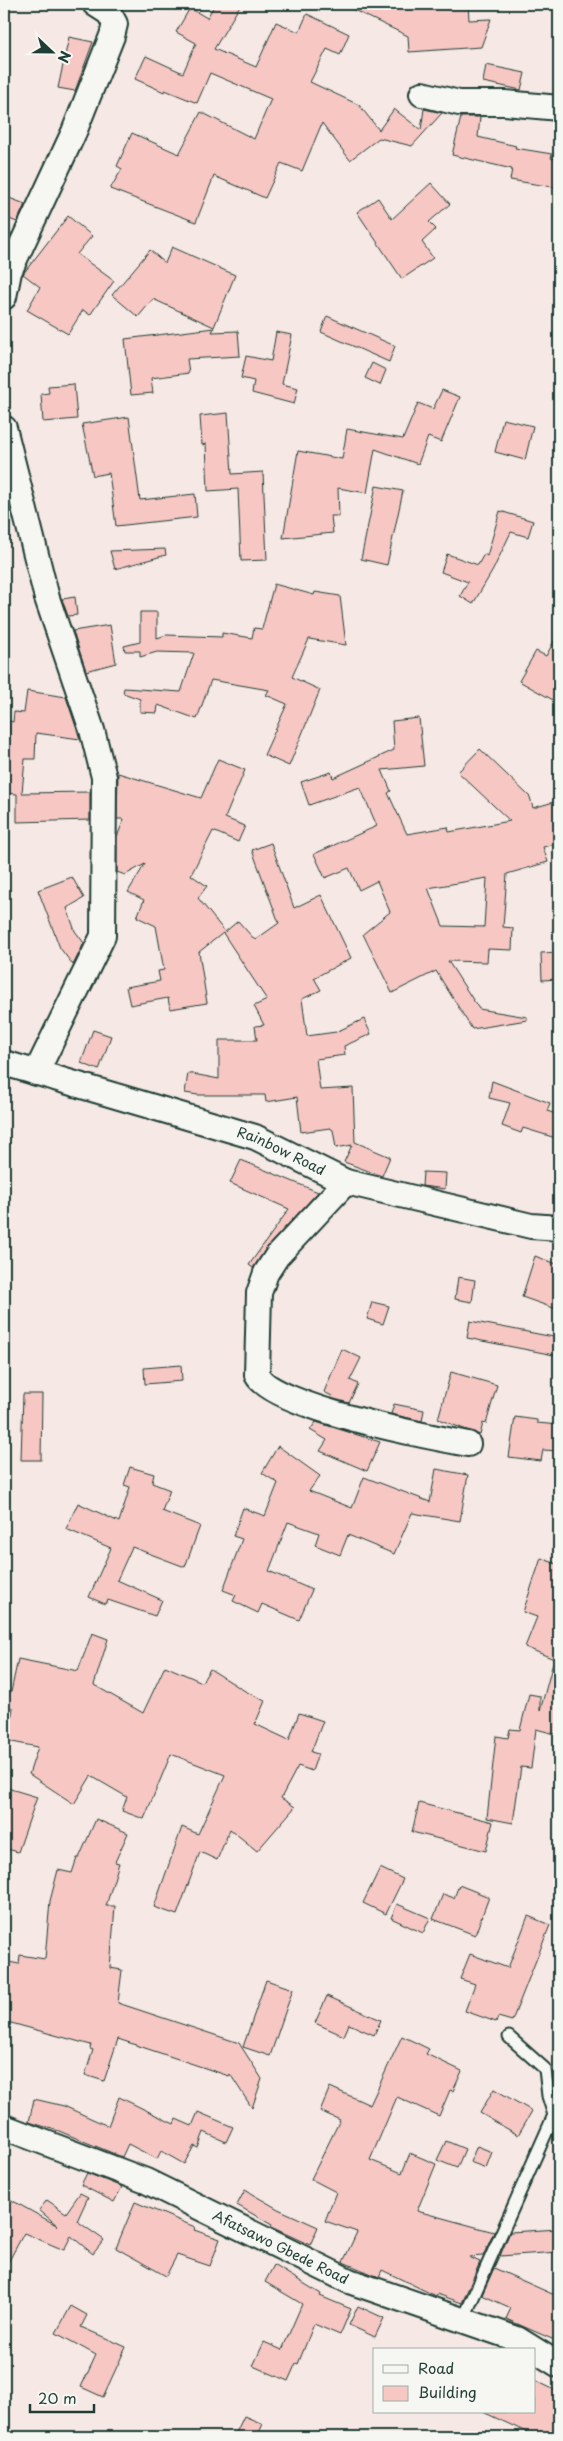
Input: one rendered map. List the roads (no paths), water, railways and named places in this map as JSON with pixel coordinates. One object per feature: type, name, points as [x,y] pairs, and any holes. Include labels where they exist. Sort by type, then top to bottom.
[{"type":"street","points":[[4,297],[8,272],[74,132],[112,36],[115,24],[109,13],[95,4]]},
{"type":"street","points":[[422,94],[459,103],[505,103],[559,108]]},
{"type":"street","points":[[4,428],[47,598],[92,730],[104,777],[103,936],[36,1073]]},
{"type":"street","name":"Rainbow Road","points":[[4,1063],[255,1137],[346,1182],[531,1226],[559,1228]]},
{"type":"street","points":[[346,1182],[277,1256],[266,1273],[259,1293],[257,1375],[268,1386],[308,1404],[376,1426],[468,1444]]},
{"type":"street","name":"Afatsawo Gbede Road","points":[[4,2127],[146,2181],[349,2281],[517,2339],[532,2348]]},
{"type":"street","name":"Afatsawo Gbede Road","points":[[536,2351],[559,2365]]},
{"type":"lane","points":[[463,2320],[554,2115],[548,2096],[545,2069],[509,2037]]}]
